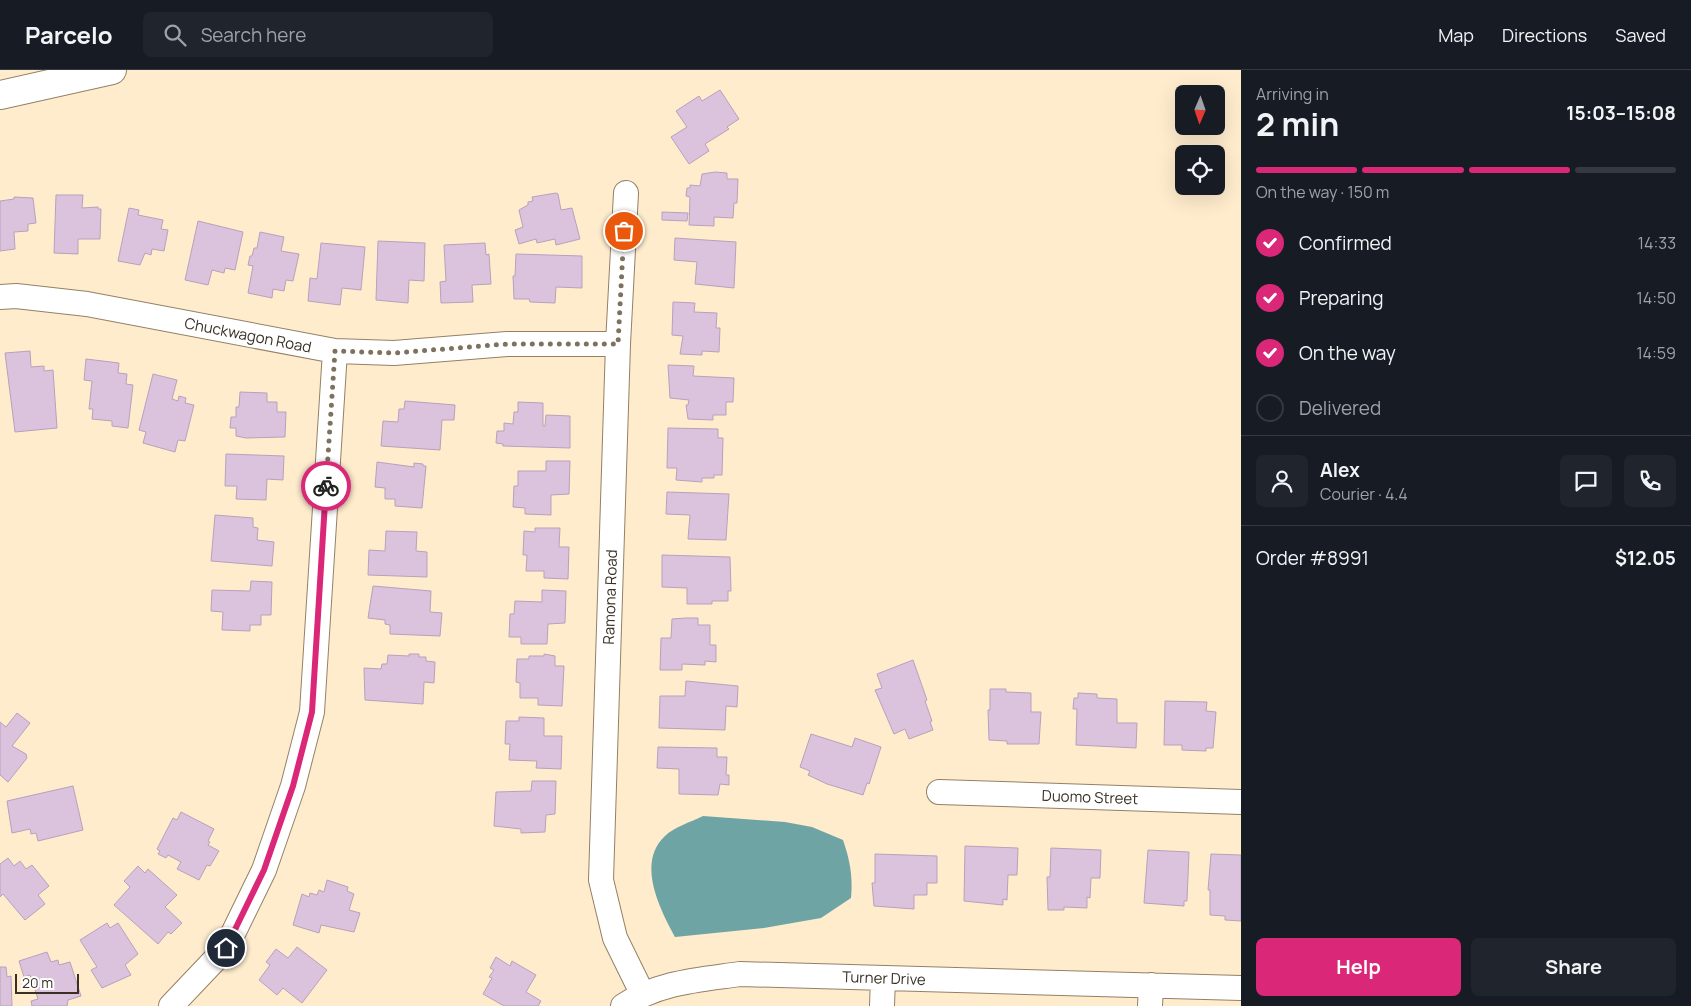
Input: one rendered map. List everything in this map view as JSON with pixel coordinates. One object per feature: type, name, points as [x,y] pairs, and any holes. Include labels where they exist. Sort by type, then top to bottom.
[{"type":"main road","points":[[0,95],[112,70]]},
{"type":"street","name":"Ramona Road","points":[[626,193],[618,344],[601,880],[632,1000]]},
{"type":"street","name":"Chuckwagon Road","points":[[0,297],[16,296],[87,304],[335,351],[394,353],[507,344],[618,344]]},
{"type":"street","points":[[170,1006],[226,948],[264,870],[293,786],[312,712],[335,351]]},
{"type":"street","name":"Duomo Street","points":[[938,792],[1241,802]]},
{"type":"street","name":"Turner Drive","points":[[632,1000],[686,981],[740,974],[883,978],[1150,996],[1241,988]]},
{"type":"street","points":[[882,1006],[883,978]]},
{"type":"water","points":[[703,816],[785,822],[812,827],[843,840],[852,883],[851,898],[821,918],[764,928],[675,937],[658,900],[651,872],[652,859],[656,847],[665,836],[678,827]]},
{"type":"building","points":[[720,90],[739,119],[727,127],[729,129],[705,144],[709,151],[689,164],[671,137],[687,127],[676,111],[699,96],[702,101]]},
{"type":"building","points":[[727,173],[727,179],[738,179],[737,203],[734,203],[733,218],[714,217],[714,226],[689,225],[690,197],[686,196],[687,188],[690,188],[690,185],[700,186],[702,174]]},
{"type":"building","points":[[558,194],[561,210],[572,208],[580,239],[556,245],[555,239],[537,243],[536,239],[519,244],[515,230],[523,227],[519,210],[528,205],[528,202],[533,201],[532,197]]},
{"type":"building","points":[[56,195],[83,195],[82,208],[98,207],[98,209],[101,209],[100,239],[78,239],[78,254],[54,253]]},
{"type":"building","points":[[14,197],[33,198],[36,223],[28,224],[28,231],[14,232],[15,249],[0,251],[0,201],[14,199]]},
{"type":"building","points":[[129,208],[139,210],[138,215],[163,220],[161,229],[168,230],[164,251],[152,249],[151,255],[145,253],[140,265],[118,261]]},
{"type":"building","points":[[662,212],[688,213],[687,221],[662,220]]},
{"type":"building","points":[[198,221],[243,232],[235,270],[225,268],[224,273],[212,270],[208,285],[185,280]]},
{"type":"building","points":[[260,232],[284,237],[281,251],[299,254],[293,281],[286,280],[284,291],[273,289],[272,298],[248,293],[253,266],[248,265],[254,248],[257,248]]},
{"type":"building","points":[[675,238],[736,242],[734,288],[695,284],[697,262],[674,260]]},
{"type":"building","points":[[378,241],[425,243],[424,281],[409,280],[408,303],[376,300]]},
{"type":"building","points":[[321,243],[365,247],[361,290],[342,288],[340,305],[308,301],[310,278],[317,279]]},
{"type":"building","points":[[485,243],[486,255],[489,254],[491,284],[472,285],[473,302],[441,303],[440,282],[446,281],[444,245]]},
{"type":"building","points":[[516,254],[582,256],[582,288],[556,287],[555,303],[514,299],[513,276],[515,276]]},
{"type":"building","points":[[673,302],[695,303],[694,312],[717,313],[716,328],[720,328],[719,352],[702,351],[702,355],[680,354],[683,336],[672,335]]},
{"type":"building","points":[[30,351],[31,367],[44,366],[44,371],[53,370],[57,428],[15,432],[5,353]]},
{"type":"building","points":[[86,359],[119,363],[118,373],[127,374],[126,384],[133,385],[128,428],[112,426],[112,421],[92,419],[93,409],[89,409],[92,381],[84,380]]},
{"type":"building","points":[[668,365],[694,366],[693,376],[734,378],[733,402],[726,402],[726,415],[713,415],[713,420],[688,419],[686,405],[688,405],[689,400],[670,398]]},
{"type":"building","points":[[153,374],[177,380],[172,399],[178,401],[179,396],[186,398],[185,403],[194,405],[185,441],[178,440],[175,452],[143,443],[146,432],[139,430]]},
{"type":"building","points":[[240,392],[267,393],[267,402],[277,402],[277,412],[286,412],[285,437],[246,438],[236,436],[236,428],[230,428],[231,417],[236,417],[236,407],[239,407]]},
{"type":"building","points":[[405,401],[455,405],[454,420],[442,420],[440,450],[381,446],[383,421],[398,422],[399,409],[404,409]]},
{"type":"building","points":[[518,402],[543,403],[543,426],[545,426],[546,415],[570,416],[570,448],[503,446],[503,444],[496,443],[497,431],[504,431],[504,423],[513,424],[514,412],[518,412]]},
{"type":"building","points":[[668,428],[718,429],[718,438],[723,438],[722,475],[714,475],[714,478],[702,478],[702,482],[676,480],[677,468],[667,468]]},
{"type":"building","points":[[226,454],[284,456],[283,480],[267,479],[266,500],[236,499],[237,486],[225,486]]},
{"type":"building","points":[[546,461],[570,461],[569,494],[551,495],[551,515],[525,514],[525,508],[513,507],[514,486],[518,486],[518,471],[546,471]]},
{"type":"building","points":[[377,462],[414,467],[414,463],[426,466],[422,508],[395,506],[395,499],[385,499],[385,488],[375,487]]},
{"type":"building","points":[[667,492],[729,494],[726,540],[688,539],[690,515],[666,514]]},
{"type":"building","points":[[215,515],[253,518],[253,527],[258,528],[257,540],[274,542],[272,566],[211,561]]},
{"type":"building","points":[[535,528],[560,528],[559,547],[569,547],[568,579],[544,578],[544,571],[526,571],[527,555],[523,555],[524,531],[535,532]]},
{"type":"building","points":[[386,531],[417,532],[416,551],[427,552],[427,577],[368,575],[369,550],[385,551]]},
{"type":"building","points":[[662,555],[730,557],[731,591],[728,591],[728,601],[712,601],[712,604],[687,604],[687,588],[662,587]]},
{"type":"building","points":[[251,581],[272,582],[271,615],[261,615],[261,625],[250,625],[250,631],[222,630],[223,612],[211,611],[212,590],[250,591]]},
{"type":"building","points":[[373,586],[431,591],[430,612],[442,613],[440,636],[390,634],[390,625],[385,624],[385,620],[368,618]]},
{"type":"building","points":[[542,590],[566,591],[565,623],[548,624],[547,644],[521,644],[521,637],[509,637],[510,614],[514,614],[515,601],[542,602]]},
{"type":"building","points":[[698,618],[698,625],[710,625],[710,645],[716,645],[716,662],[705,661],[705,665],[682,664],[682,670],[660,670],[661,638],[671,638],[672,619]]},
{"type":"building","points":[[409,654],[419,654],[419,657],[426,657],[426,661],[435,662],[434,683],[424,682],[423,704],[365,700],[364,668],[381,669],[382,664],[387,664],[388,655],[409,656]]},
{"type":"building","points":[[544,654],[555,656],[555,666],[564,666],[562,706],[538,705],[538,698],[520,698],[520,683],[516,682],[517,659],[529,659],[529,656],[544,656]]},
{"type":"building","points":[[913,660],[927,700],[925,701],[933,730],[909,739],[905,729],[894,734],[875,690],[882,688],[877,674]]},
{"type":"building","points":[[686,681],[738,686],[737,707],[726,706],[725,730],[659,728],[660,696],[685,696]]},
{"type":"building","points":[[990,689],[1006,689],[1006,692],[1031,693],[1031,712],[1041,712],[1039,744],[1007,744],[1007,741],[989,740],[988,710],[990,710]]},
{"type":"building","points":[[1078,693],[1097,694],[1097,698],[1117,699],[1117,723],[1137,723],[1136,748],[1076,745],[1077,709],[1073,709],[1074,698],[1078,698]]},
{"type":"building","points":[[1165,701],[1207,702],[1206,711],[1216,712],[1213,748],[1206,748],[1206,751],[1182,750],[1182,745],[1164,745]]},
{"type":"building","points":[[17,713],[30,723],[12,746],[26,754],[27,758],[8,782],[0,775],[0,722],[6,727]]},
{"type":"building","points":[[519,717],[544,718],[544,736],[562,736],[561,769],[536,768],[537,761],[509,760],[510,744],[505,744],[506,721],[519,721]]},
{"type":"building","points":[[811,734],[852,747],[855,738],[881,747],[869,784],[867,783],[863,795],[827,784],[808,775],[810,771],[800,767]]},
{"type":"building","points":[[658,747],[717,748],[717,757],[727,757],[726,775],[729,775],[729,785],[720,784],[718,795],[679,794],[679,769],[657,768]]},
{"type":"building","points":[[532,781],[556,781],[555,814],[546,815],[545,832],[521,833],[521,829],[494,826],[496,792],[531,791]]},
{"type":"building","points":[[73,786],[83,830],[38,841],[36,833],[31,834],[30,829],[12,833],[7,801]]},
{"type":"building","points":[[181,812],[214,829],[208,845],[219,851],[210,866],[207,865],[199,880],[177,869],[181,862],[168,855],[166,858],[158,854],[160,851],[157,849],[173,818],[177,820]]},
{"type":"building","points":[[965,846],[1018,848],[1017,875],[1008,875],[1007,900],[1003,899],[1003,905],[964,901]]},
{"type":"building","points":[[1051,848],[1101,850],[1100,878],[1091,878],[1090,898],[1087,897],[1087,908],[1064,907],[1064,910],[1048,910],[1047,877],[1050,877]]},
{"type":"building","points":[[1148,850],[1189,852],[1187,901],[1184,901],[1184,906],[1144,903]]},
{"type":"building","points":[[875,854],[937,856],[937,883],[927,883],[927,895],[914,895],[914,909],[874,906],[872,883],[875,883]]},
{"type":"building","points":[[1211,854],[1241,855],[1241,921],[1225,920],[1225,916],[1210,915],[1210,890],[1208,890]]},
{"type":"building","points":[[8,858],[14,866],[20,861],[26,869],[32,865],[49,886],[38,895],[45,904],[25,920],[3,894],[0,897],[0,864]]},
{"type":"building","points":[[138,866],[145,873],[148,869],[177,895],[165,907],[182,923],[171,934],[168,932],[158,944],[114,905],[130,887],[124,881]]},
{"type":"building","points":[[327,880],[348,887],[347,891],[354,894],[349,910],[360,913],[354,932],[321,925],[319,933],[293,925],[302,894],[309,897],[310,893],[317,895],[319,890],[324,892]]},
{"type":"building","points":[[107,923],[110,928],[118,923],[138,954],[125,965],[131,975],[102,988],[91,970],[97,967],[80,940]]},
{"type":"building","points":[[297,947],[327,970],[302,1003],[283,988],[277,995],[259,980],[270,965],[266,962],[276,949],[288,958]]},
{"type":"building","points":[[47,952],[51,962],[58,960],[59,965],[70,962],[81,996],[68,1000],[67,1006],[32,1006],[31,1001],[38,999],[30,975],[24,977],[19,961]]},
{"type":"building","points":[[496,957],[510,966],[512,961],[536,975],[526,992],[541,1001],[538,1006],[504,1006],[483,994],[492,978],[489,977],[494,970],[490,968]]},
{"type":"building","points":[[0,967],[6,967],[7,977],[11,976],[12,1006],[0,1006]]},
{"type":"way so far","points":[[326,486],[335,351],[394,353],[507,344],[618,344],[624,231]]},
{"type":"route","points":[[226,948],[264,870],[293,786],[312,712],[326,486]]}]
